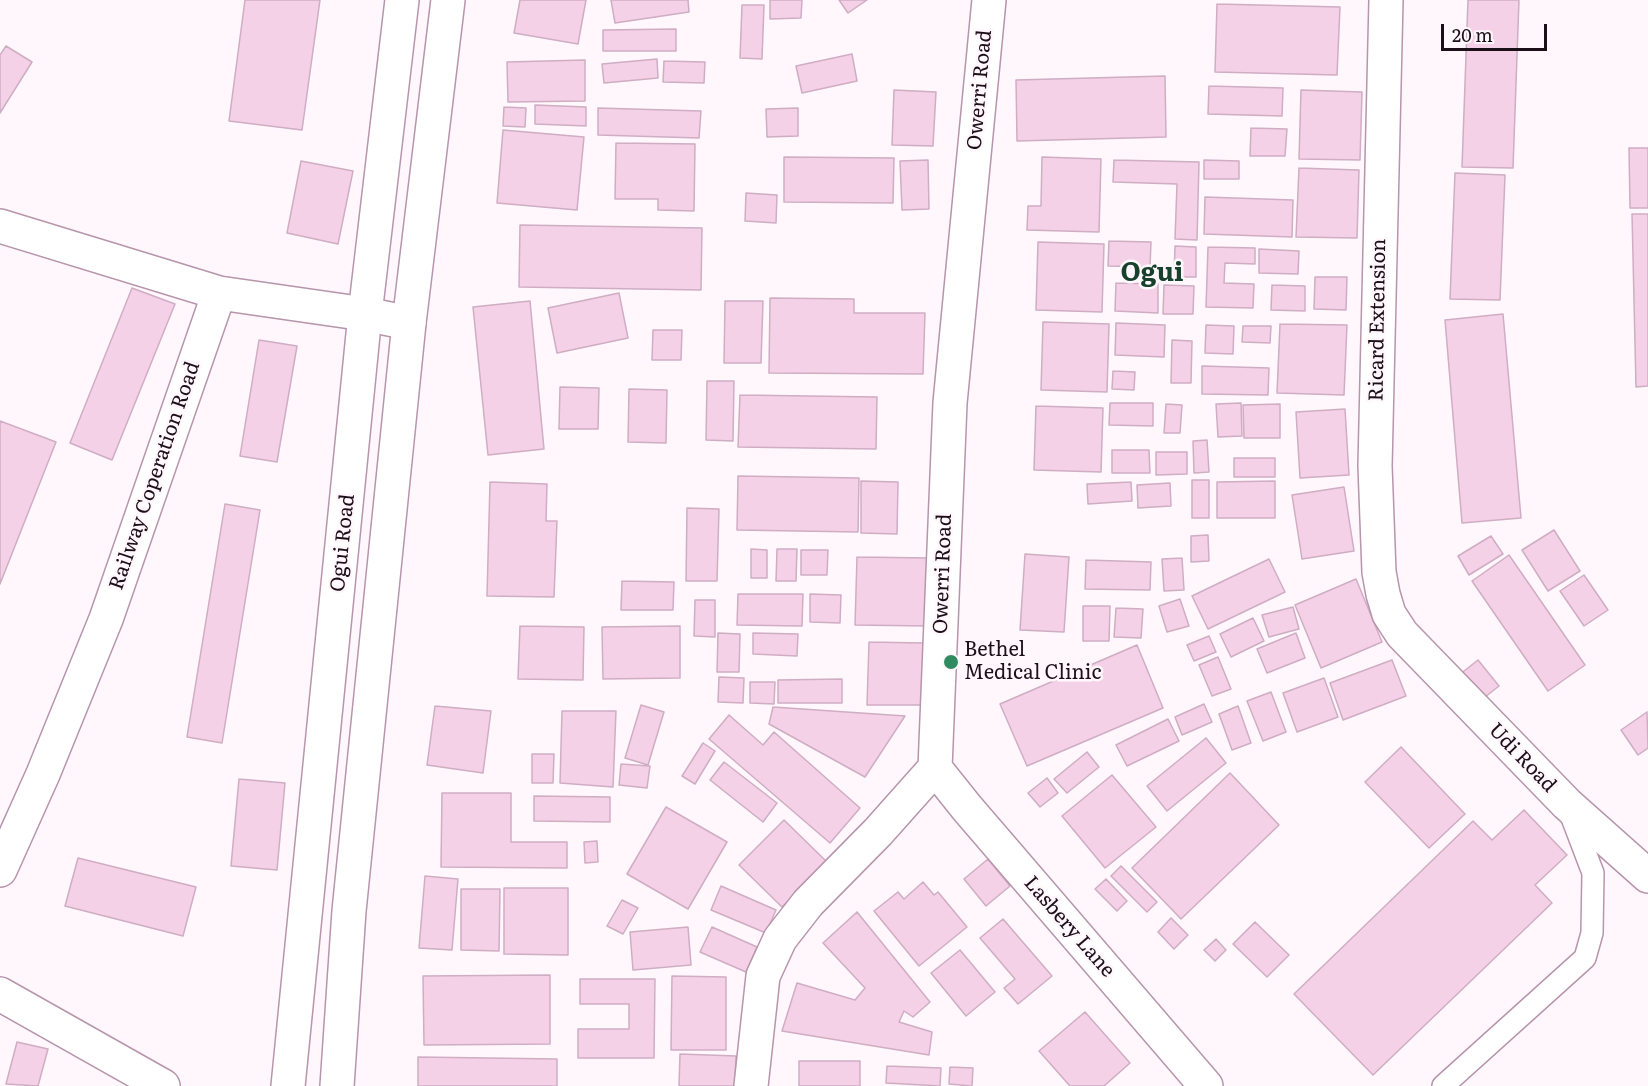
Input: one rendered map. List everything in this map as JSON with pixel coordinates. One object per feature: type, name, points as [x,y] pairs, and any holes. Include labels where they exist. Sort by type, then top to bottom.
[{"type":"street","name":"Ogui Road","points":[[288,1086],[365,314],[402,0]]},
{"type":"street","points":[[337,1086],[349,911],[409,323],[448,0]]},
{"type":"street","name":"Owerri Road","points":[[935,768],[950,403],[989,0]]},
{"type":"street","name":"Ricard Extension","points":[[1386,0],[1375,466],[1379,572],[1389,614],[1402,634]]},
{"type":"street","points":[[0,226],[219,293],[365,314],[409,323]]},
{"type":"street","name":"Railway Coperation Road","points":[[0,870],[43,774],[106,619],[219,293]]},
{"type":"street","name":"Udi Road","points":[[1402,634],[1567,804],[1648,876]]},
{"type":"street","points":[[751,1086],[763,976],[780,939],[808,903],[878,832],[935,768]]},
{"type":"street","name":"Lasbery Lane","points":[[935,768],[1206,1086]]},
{"type":"street","points":[[0,994],[163,1086]]},
{"type":"lane","points":[[1443,1086],[1585,958],[1592,933],[1593,873],[1567,804]]},
{"type":"building","points":[[245,0],[320,0],[302,130],[229,121]]},
{"type":"building","points":[[520,0],[586,0],[578,44],[514,33]]},
{"type":"building","points":[[611,0],[688,0],[689,12],[615,23]]},
{"type":"building","points":[[770,0],[802,0],[801,18],[770,19]]},
{"type":"building","points":[[839,0],[867,0],[848,13]]},
{"type":"building","points":[[1468,0],[1519,0],[1513,168],[1462,167]]},
{"type":"building","points":[[1217,4],[1340,7],[1337,75],[1215,72]]},
{"type":"building","points":[[742,5],[764,5],[762,59],[740,58]]},
{"type":"building","points":[[676,29],[676,51],[603,51],[603,30]]},
{"type":"building","points":[[6,46],[32,62],[0,113],[0,55]]},
{"type":"building","points":[[852,54],[857,81],[802,93],[796,66]]},
{"type":"building","points":[[657,59],[658,78],[604,83],[602,64]]},
{"type":"building","points":[[585,60],[585,101],[508,102],[507,62]]},
{"type":"building","points":[[664,61],[705,62],[704,83],[663,82]]},
{"type":"building","points":[[1165,76],[1166,137],[1017,141],[1016,80]]},
{"type":"building","points":[[1209,86],[1283,88],[1282,116],[1208,114]]},
{"type":"building","points":[[894,90],[936,92],[933,146],[892,145]]},
{"type":"building","points":[[1301,90],[1362,92],[1360,160],[1299,159]]},
{"type":"building","points":[[535,105],[586,107],[586,126],[535,124]]},
{"type":"building","points":[[504,107],[526,108],[525,127],[503,126]]},
{"type":"building","points":[[598,108],[701,111],[699,138],[598,135]]},
{"type":"building","points":[[798,108],[798,136],[767,137],[766,109]]},
{"type":"building","points":[[1251,128],[1287,129],[1285,156],[1250,156]]},
{"type":"building","points":[[503,130],[584,137],[577,210],[497,203]]},
{"type":"building","points":[[616,143],[695,144],[694,211],[658,210],[658,199],[615,199]]},
{"type":"building","points":[[1629,148],[1648,148],[1648,208],[1630,208]]},
{"type":"building","points":[[784,157],[894,158],[893,203],[784,202]]},
{"type":"building","points":[[1042,157],[1101,159],[1099,232],[1027,230],[1028,206],[1041,206]]},
{"type":"building","points":[[928,160],[929,209],[902,210],[900,161]]},
{"type":"building","points":[[1114,160],[1199,162],[1197,240],[1175,239],[1177,184],[1113,182]]},
{"type":"building","points":[[1204,160],[1239,161],[1239,179],[1204,179]]},
{"type":"building","points":[[301,161],[353,171],[338,244],[287,233]]},
{"type":"building","points":[[1299,168],[1359,170],[1357,238],[1296,237]]},
{"type":"building","points":[[1455,173],[1505,175],[1500,300],[1450,299]]},
{"type":"building","points":[[746,193],[777,195],[776,223],[745,221]]},
{"type":"building","points":[[1205,197],[1293,200],[1292,237],[1204,234]]},
{"type":"building","points":[[1632,214],[1648,214],[1648,386],[1636,387]]},
{"type":"building","points":[[520,225],[702,228],[701,290],[519,287]]},
{"type":"building","points":[[1109,241],[1151,242],[1150,267],[1108,266]]},
{"type":"building","points":[[1038,242],[1104,244],[1102,312],[1036,310]]},
{"type":"building","points":[[1175,246],[1196,247],[1196,277],[1174,277]]},
{"type":"building","points":[[1208,247],[1255,248],[1255,264],[1225,263],[1224,283],[1254,284],[1253,308],[1206,307]]},
{"type":"building","points":[[1259,249],[1299,251],[1298,274],[1259,273]]},
{"type":"building","points":[[1315,277],[1347,277],[1346,310],[1314,309]]},
{"type":"building","points":[[1116,283],[1158,284],[1158,313],[1115,311]]},
{"type":"building","points":[[1164,285],[1194,286],[1193,314],[1163,314]]},
{"type":"building","points":[[1272,285],[1305,286],[1305,311],[1271,310]]},
{"type":"building","points":[[132,288],[175,304],[112,460],[70,443]]},
{"type":"building","points":[[619,293],[628,338],[557,353],[548,308]]},
{"type":"building","points":[[770,298],[854,299],[854,313],[925,313],[923,374],[769,373]]},
{"type":"building","points":[[530,301],[544,449],[488,455],[473,307]]},
{"type":"building","points":[[725,301],[763,301],[761,363],[724,363]]},
{"type":"building","points":[[1503,314],[1521,518],[1462,523],[1445,320]]},
{"type":"building","points":[[1043,322],[1109,324],[1107,392],[1041,390]]},
{"type":"building","points":[[1116,323],[1165,325],[1164,357],[1115,355]]},
{"type":"building","points":[[1280,324],[1347,325],[1344,395],[1277,393]]},
{"type":"building","points":[[1206,325],[1234,326],[1233,354],[1205,353]]},
{"type":"building","points":[[1243,326],[1271,326],[1270,343],[1242,342]]},
{"type":"building","points":[[653,330],[682,330],[681,360],[652,360]]},
{"type":"building","points":[[259,340],[297,346],[277,462],[240,456]]},
{"type":"building","points":[[1172,340],[1192,341],[1191,383],[1171,383]]},
{"type":"building","points":[[1202,366],[1269,368],[1268,395],[1202,394]]},
{"type":"building","points":[[1113,371],[1135,372],[1134,390],[1112,389]]},
{"type":"building","points":[[707,381],[734,381],[733,441],[706,440]]},
{"type":"building","points":[[560,387],[599,388],[598,429],[559,429]]},
{"type":"building","points":[[629,389],[667,390],[666,443],[628,442]]},
{"type":"building","points":[[740,395],[877,397],[876,449],[738,447]]},
{"type":"building","points":[[1110,403],[1153,403],[1153,426],[1109,425]]},
{"type":"building","points":[[1241,403],[1242,436],[1218,437],[1216,404]]},
{"type":"building","points":[[1166,404],[1182,405],[1180,433],[1164,433]]},
{"type":"building","points":[[1280,404],[1280,438],[1244,438],[1243,405]]},
{"type":"building","points":[[1036,406],[1103,408],[1101,472],[1034,470]]},
{"type":"building","points":[[1345,409],[1349,475],[1300,478],[1296,412]]},
{"type":"building","points":[[0,421],[56,442],[0,584]]},
{"type":"building","points":[[1207,440],[1209,472],[1194,473],[1193,441]]},
{"type":"building","points":[[1112,450],[1149,450],[1150,473],[1112,473]]},
{"type":"building","points":[[1156,452],[1187,452],[1187,474],[1156,475]]},
{"type":"building","points":[[1234,458],[1275,458],[1275,477],[1234,477]]},
{"type":"building","points":[[738,476],[859,478],[858,532],[737,530]]},
{"type":"building","points":[[1192,480],[1209,480],[1209,518],[1192,518]]},
{"type":"building","points":[[861,481],[898,482],[897,534],[861,533]]},
{"type":"building","points":[[1275,481],[1275,518],[1217,518],[1217,482]]},
{"type":"building","points":[[490,482],[547,484],[546,521],[557,521],[554,597],[487,596]]},
{"type":"building","points":[[1131,482],[1132,501],[1088,504],[1087,484]]},
{"type":"building","points":[[1170,483],[1171,506],[1138,508],[1137,485]]},
{"type":"building","points":[[1344,487],[1354,551],[1302,559],[1292,495]]},
{"type":"building","points":[[225,504],[260,510],[222,743],[187,737]]},
{"type":"building","points":[[687,508],[719,509],[717,581],[686,581]]},
{"type":"building","points":[[1554,530],[1580,571],[1548,591],[1522,550]]},
{"type":"building","points":[[1208,535],[1209,561],[1191,562],[1191,536]]},
{"type":"building","points":[[1491,536],[1503,554],[1469,575],[1458,556]]},
{"type":"building","points":[[751,549],[767,550],[767,578],[751,578]]},
{"type":"building","points":[[777,549],[797,549],[796,581],[776,581]]},
{"type":"building","points":[[801,550],[828,550],[827,575],[801,575]]},
{"type":"building","points":[[1025,554],[1069,557],[1064,632],[1020,630]]},
{"type":"building","points":[[1509,555],[1585,665],[1548,691],[1472,581]]},
{"type":"building","points":[[857,557],[929,558],[928,626],[855,625]]},
{"type":"building","points":[[1182,558],[1184,590],[1164,591],[1162,559]]},
{"type":"building","points":[[1269,559],[1285,592],[1208,629],[1192,596]]},
{"type":"building","points":[[1086,560],[1151,562],[1150,590],[1085,589]]},
{"type":"building","points":[[1584,575],[1608,610],[1584,626],[1560,591]]},
{"type":"building","points":[[1356,579],[1382,642],[1321,668],[1295,605]]},
{"type":"building","points":[[622,581],[674,582],[673,610],[621,610]]},
{"type":"building","points":[[738,594],[803,594],[802,626],[737,625]]},
{"type":"building","points":[[810,594],[841,595],[840,623],[810,622]]},
{"type":"building","points":[[1180,599],[1189,626],[1167,632],[1159,606]]},
{"type":"building","points":[[695,600],[715,600],[715,637],[694,636]]},
{"type":"building","points":[[1083,606],[1110,606],[1109,641],[1083,641]]},
{"type":"building","points":[[1293,607],[1299,629],[1269,637],[1262,615]]},
{"type":"building","points":[[1116,608],[1143,609],[1141,638],[1114,637]]},
{"type":"building","points":[[1253,618],[1264,641],[1231,657],[1220,634]]},
{"type":"building","points":[[520,626],[584,627],[583,680],[518,679]]},
{"type":"building","points":[[680,626],[680,678],[603,679],[602,627]]},
{"type":"building","points":[[718,633],[740,634],[739,672],[717,672]]},
{"type":"building","points":[[753,633],[798,634],[797,656],[753,654]]},
{"type":"building","points":[[1296,633],[1305,658],[1267,673],[1257,649]]},
{"type":"building","points":[[1209,636],[1216,652],[1194,661],[1187,645]]},
{"type":"building","points":[[869,642],[923,643],[922,705],[867,705]]},
{"type":"building","points":[[1137,645],[1163,708],[1027,766],[1000,704]]},
{"type":"building","points":[[1218,657],[1231,689],[1212,696],[1199,665]]},
{"type":"building","points":[[1392,660],[1406,696],[1343,720],[1330,683]]},
{"type":"building","points":[[1478,660],[1499,686],[1480,701],[1459,675]]},
{"type":"building","points":[[719,677],[744,678],[743,703],[718,702]]},
{"type":"building","points":[[1324,678],[1338,717],[1297,732],[1283,693]]},
{"type":"building","points":[[842,679],[842,703],[778,703],[778,680]]},
{"type":"building","points":[[750,682],[775,682],[774,704],[750,703]]},
{"type":"building","points":[[1271,692],[1286,732],[1263,741],[1247,701]]},
{"type":"building","points":[[1204,704],[1212,722],[1182,735],[1175,717]]},
{"type":"building","points":[[641,705],[664,712],[648,765],[625,758]]},
{"type":"building","points":[[435,706],[491,711],[483,773],[427,765]]},
{"type":"building","points":[[1238,706],[1251,743],[1232,750],[1219,714]]},
{"type":"building","points":[[773,707],[905,716],[865,777],[769,724]]},
{"type":"building","points":[[562,711],[616,711],[613,787],[560,783]]},
{"type":"building","points":[[1647,712],[1648,748],[1638,755],[1621,730]]},
{"type":"building","points":[[729,715],[763,745],[774,732],[860,808],[830,843],[709,739]]},
{"type":"building","points":[[1168,719],[1179,741],[1127,766],[1116,745]]},
{"type":"building","points":[[1206,738],[1226,763],[1167,811],[1147,786]]},
{"type":"building","points":[[703,743],[715,751],[695,784],[682,776]]},
{"type":"building","points":[[1401,747],[1465,814],[1429,848],[1365,782]]},
{"type":"building","points":[[1087,752],[1099,767],[1067,793],[1054,779]]},
{"type":"building","points":[[532,754],[554,754],[553,783],[532,783]]},
{"type":"building","points":[[724,762],[777,803],[763,822],[710,780]]},
{"type":"building","points":[[621,764],[650,766],[647,788],[619,785]]},
{"type":"building","points":[[1230,773],[1279,825],[1181,919],[1132,868]]},
{"type":"building","points":[[1112,775],[1156,827],[1105,868],[1062,816]]},
{"type":"building","points":[[1047,778],[1058,793],[1040,807],[1028,793]]},
{"type":"building","points":[[239,779],[285,783],[277,870],[231,866]]},
{"type":"building","points":[[442,793],[511,793],[511,842],[567,842],[567,868],[441,867]]},
{"type":"building","points":[[534,796],[610,797],[610,822],[534,821]]},
{"type":"building","points":[[666,807],[727,842],[688,909],[627,874]]},
{"type":"building","points":[[1524,810],[1567,855],[1535,885],[1552,903],[1373,1075],[1294,994],[1473,821],[1492,840]]},
{"type":"building","points":[[784,820],[827,862],[782,907],[739,865]]},
{"type":"building","points":[[597,841],[598,862],[585,863],[584,842]]},
{"type":"building","points":[[78,858],[196,887],[183,936],[65,906]]},
{"type":"building","points":[[988,859],[1010,886],[986,906],[964,879]]},
{"type":"building","points":[[1121,866],[1157,902],[1147,912],[1111,876]]},
{"type":"building","points":[[425,876],[458,879],[452,950],[419,948]]},
{"type":"building","points":[[1106,879],[1127,901],[1117,911],[1095,889]]},
{"type":"building","points":[[923,882],[934,895],[938,892],[967,927],[919,966],[874,911],[898,892],[904,899]]},
{"type":"building","points":[[721,886],[776,910],[766,933],[711,910]]},
{"type":"building","points":[[504,888],[568,888],[568,955],[504,954]]},
{"type":"building","points":[[461,889],[500,889],[499,951],[461,950]]},
{"type":"building","points":[[622,900],[638,908],[623,934],[607,926]]},
{"type":"building","points":[[857,912],[930,1002],[913,1017],[904,1011],[899,1022],[932,1032],[929,1055],[782,1031],[797,983],[855,1000],[865,988],[823,943]]},
{"type":"building","points":[[1171,918],[1188,935],[1174,949],[1158,932]]},
{"type":"building","points":[[1003,919],[1052,976],[1018,1004],[1004,988],[1015,979],[980,938]]},
{"type":"building","points":[[1255,922],[1289,955],[1267,977],[1233,944]]},
{"type":"building","points":[[688,927],[691,965],[633,970],[630,932]]},
{"type":"building","points":[[712,927],[757,947],[746,972],[700,952]]},
{"type":"building","points":[[1216,939],[1226,950],[1215,961],[1204,950]]},
{"type":"building","points":[[960,950],[995,992],[966,1016],[931,973]]},
{"type":"building","points":[[550,975],[550,1044],[424,1045],[423,976]]},
{"type":"building","points":[[672,976],[726,977],[726,1050],[671,1050]]},
{"type":"building","points":[[580,979],[655,979],[654,1058],[578,1058],[578,1029],[629,1029],[629,1004],[580,1004]]},
{"type":"building","points":[[1085,1012],[1130,1063],[1104,1086],[1070,1086],[1039,1051]]},
{"type":"building","points":[[17,1042],[48,1049],[38,1086],[6,1084]]},
{"type":"building","points":[[680,1054],[736,1056],[735,1086],[679,1086]]},
{"type":"building","points":[[418,1057],[557,1059],[557,1086],[418,1086]]},
{"type":"building","points":[[799,1061],[860,1061],[860,1086],[799,1086]]},
{"type":"building","points":[[887,1066],[941,1068],[940,1086],[886,1083]]},
{"type":"building","points":[[950,1067],[973,1068],[972,1086],[949,1084]]},
{"type":"place","name":"Bethel Medical Clinic","points":[[951,662]]},
{"type":"district","name":"Ogui","points":[[1152,273]]}]
